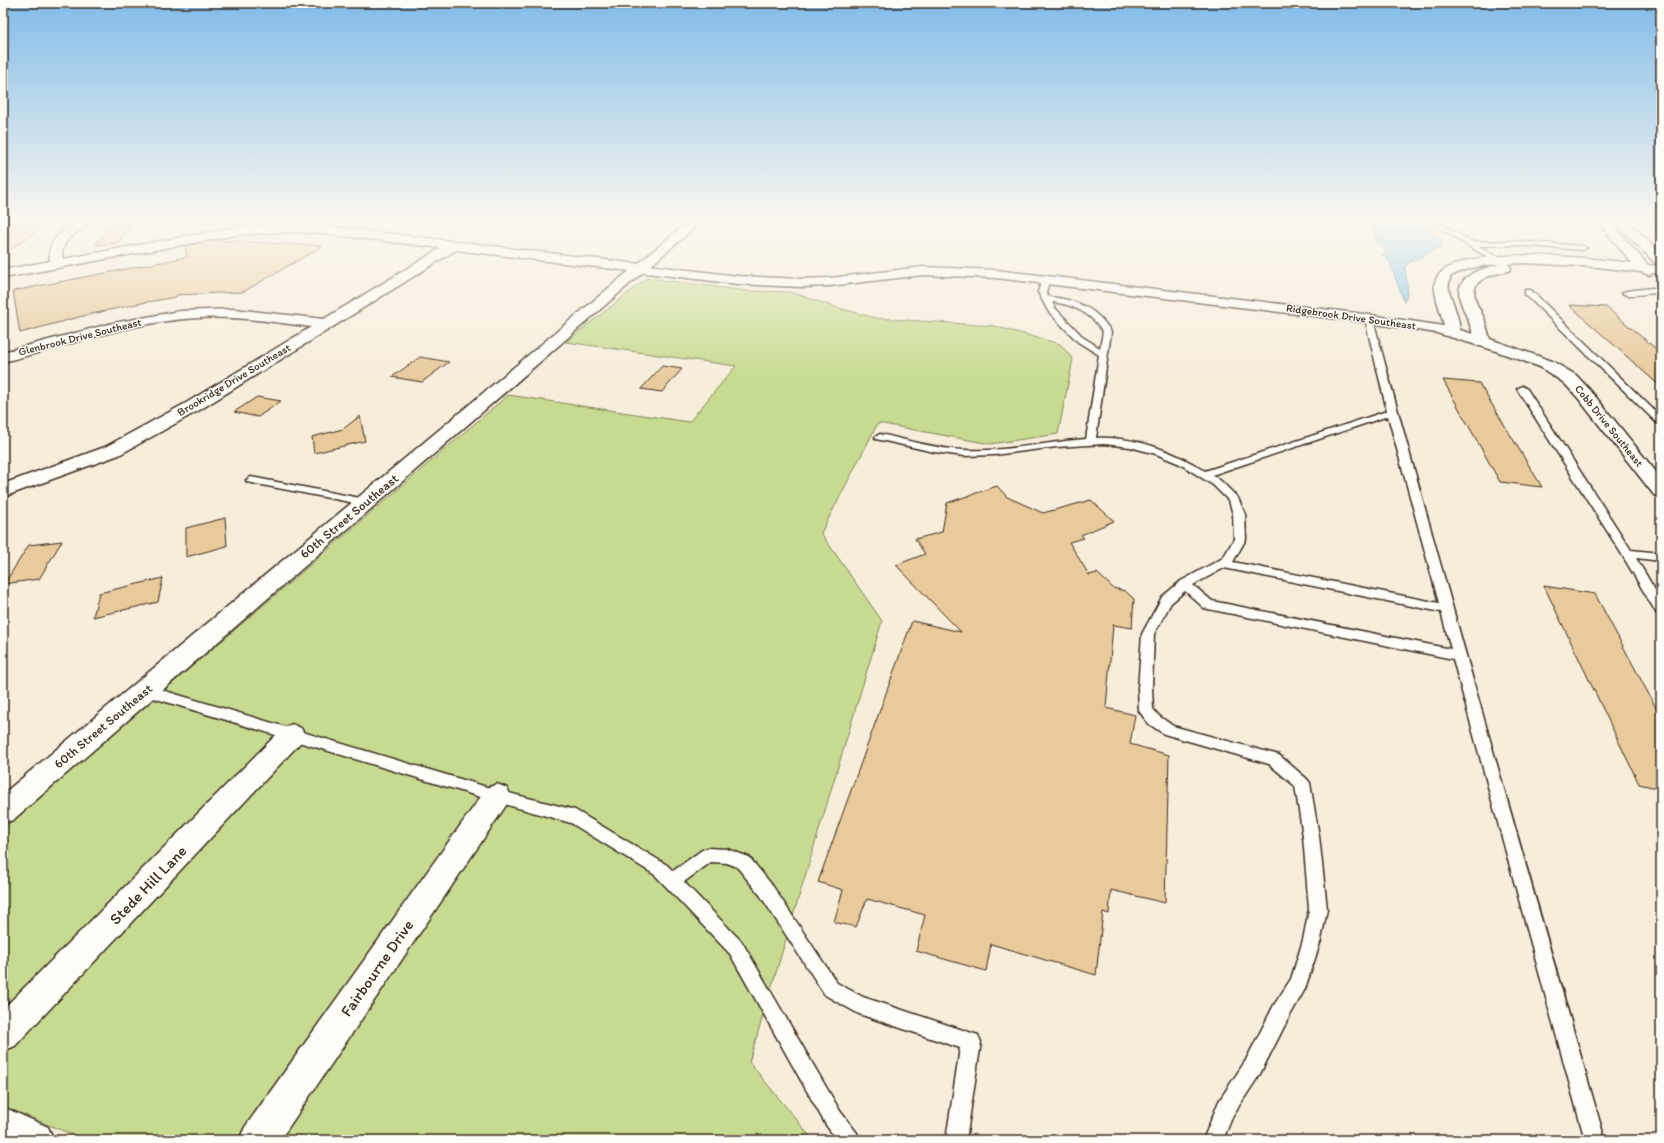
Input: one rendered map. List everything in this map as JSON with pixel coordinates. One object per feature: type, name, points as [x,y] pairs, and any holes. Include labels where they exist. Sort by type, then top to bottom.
[{"type":"street","name":"Brookridge Drive Southeast","points":[[3,491],[112,451],[192,407],[406,274]]},
{"type":"street","name":"60th Street Southeast","points":[[3,811],[632,274]]},
{"type":"street","name":"Ridgebrook Drive Southeast","points":[[691,274],[738,280],[829,282],[894,274]]},
{"type":"street","name":"Ridgebrook Drive Southeast","points":[[1002,274],[1369,319],[1440,329],[1483,342]]},
{"type":"street","points":[[1445,274],[1442,279],[1440,291],[1448,306],[1453,333]]},
{"type":"street","points":[[1481,274],[1469,282],[1466,290],[1483,342]]},
{"type":"street","points":[[1634,274],[1661,277]]},
{"type":"street","name":"Glenbrook Drive Southeast","points":[[3,357],[118,325],[180,314],[222,313],[325,324]]},
{"type":"street","name":"Cobb Drive Southeast","points":[[1483,342],[1546,364],[1570,379],[1657,481]]},
{"type":"street","name":"Stede Hill Lane","points":[[3,1034],[292,736]]},
{"type":"street","name":"Fairbourne Drive","points":[[258,1140],[497,796]]},
{"type":"street","points":[[3,1126],[35,1140]]},
{"type":"lane","points":[[1046,279],[1042,292],[1051,309],[1081,340],[1103,354]]},
{"type":"lane","points":[[1626,293],[1653,290],[1661,291]]},
{"type":"lane","points":[[1528,292],[1661,422]]},
{"type":"lane","points":[[1047,299],[1070,302],[1104,325],[1107,332],[1091,441]]},
{"type":"lane","points":[[1369,319],[1392,412],[1595,1140]]},
{"type":"lane","points":[[1522,389],[1627,553],[1661,611]]},
{"type":"lane","points":[[1205,474],[1392,412]]},
{"type":"lane","points":[[880,437],[934,449],[964,453],[1025,449],[1057,444],[1104,440],[1130,444],[1160,452],[1184,462],[1217,483],[1234,500],[1239,514],[1240,539],[1228,561],[1185,584],[1166,600],[1148,634],[1145,688],[1146,711],[1154,720],[1169,730],[1274,759],[1302,783],[1311,836],[1318,909],[1312,940],[1299,983],[1281,1012],[1253,1067],[1226,1108],[1213,1140]]},
{"type":"lane","points":[[251,480],[365,502]]},
{"type":"lane","points":[[1627,553],[1661,557]]},
{"type":"lane","points":[[1221,564],[1447,609]]},
{"type":"lane","points":[[1185,584],[1208,605],[1459,655]]},
{"type":"lane","points":[[145,690],[292,736],[497,796],[575,817],[661,870],[736,948],[833,1118],[850,1140]]},
{"type":"lane","points":[[672,881],[708,855],[727,856],[743,862],[766,890],[831,989],[858,1005],[971,1042],[956,1140]]},
{"type":"green space","points":[[647,278],[747,291],[791,292],[835,307],[876,318],[994,326],[1060,344],[1073,359],[1058,434],[990,444],[878,423],[821,533],[882,621],[749,1062],[813,1140],[85,1140],[3,1106],[3,829],[508,395],[689,422],[736,366],[566,342]]},
{"type":"water","points":[[1394,274],[1406,274],[1407,293],[1404,302]]},
{"type":"building","points":[[98,274],[274,274],[243,292],[177,295],[176,297],[136,304],[79,317],[20,333],[13,291]]},
{"type":"building","points":[[1569,305],[1606,307],[1661,353],[1661,387]]},
{"type":"building","points":[[420,357],[449,362],[422,382],[392,377]]},
{"type":"building","points":[[662,366],[682,369],[662,392],[641,389]]},
{"type":"building","points":[[1443,380],[1479,383],[1542,487],[1500,482]]},
{"type":"building","points":[[257,397],[281,401],[258,417],[234,412]]},
{"type":"building","points":[[360,416],[365,441],[314,453],[312,437],[343,429]]},
{"type":"building","points":[[997,486],[1007,497],[1043,513],[1091,500],[1114,521],[1081,535],[1084,538],[1069,542],[1089,575],[1097,573],[1113,588],[1125,591],[1134,599],[1132,628],[1113,625],[1106,708],[1135,715],[1130,744],[1169,755],[1165,903],[1111,890],[1109,914],[1103,912],[1096,975],[991,944],[986,971],[916,951],[925,915],[867,899],[856,927],[834,922],[843,890],[818,882],[912,621],[961,632],[896,565],[925,554],[915,539],[942,532],[947,503]]},
{"type":"building","points":[[225,518],[227,546],[186,557],[186,528]]},
{"type":"building","points":[[62,541],[39,579],[4,584],[29,545]]},
{"type":"building","points":[[163,578],[158,602],[93,617],[99,593]]},
{"type":"building","points":[[1544,586],[1595,594],[1661,717],[1661,789],[1639,784]]}]
